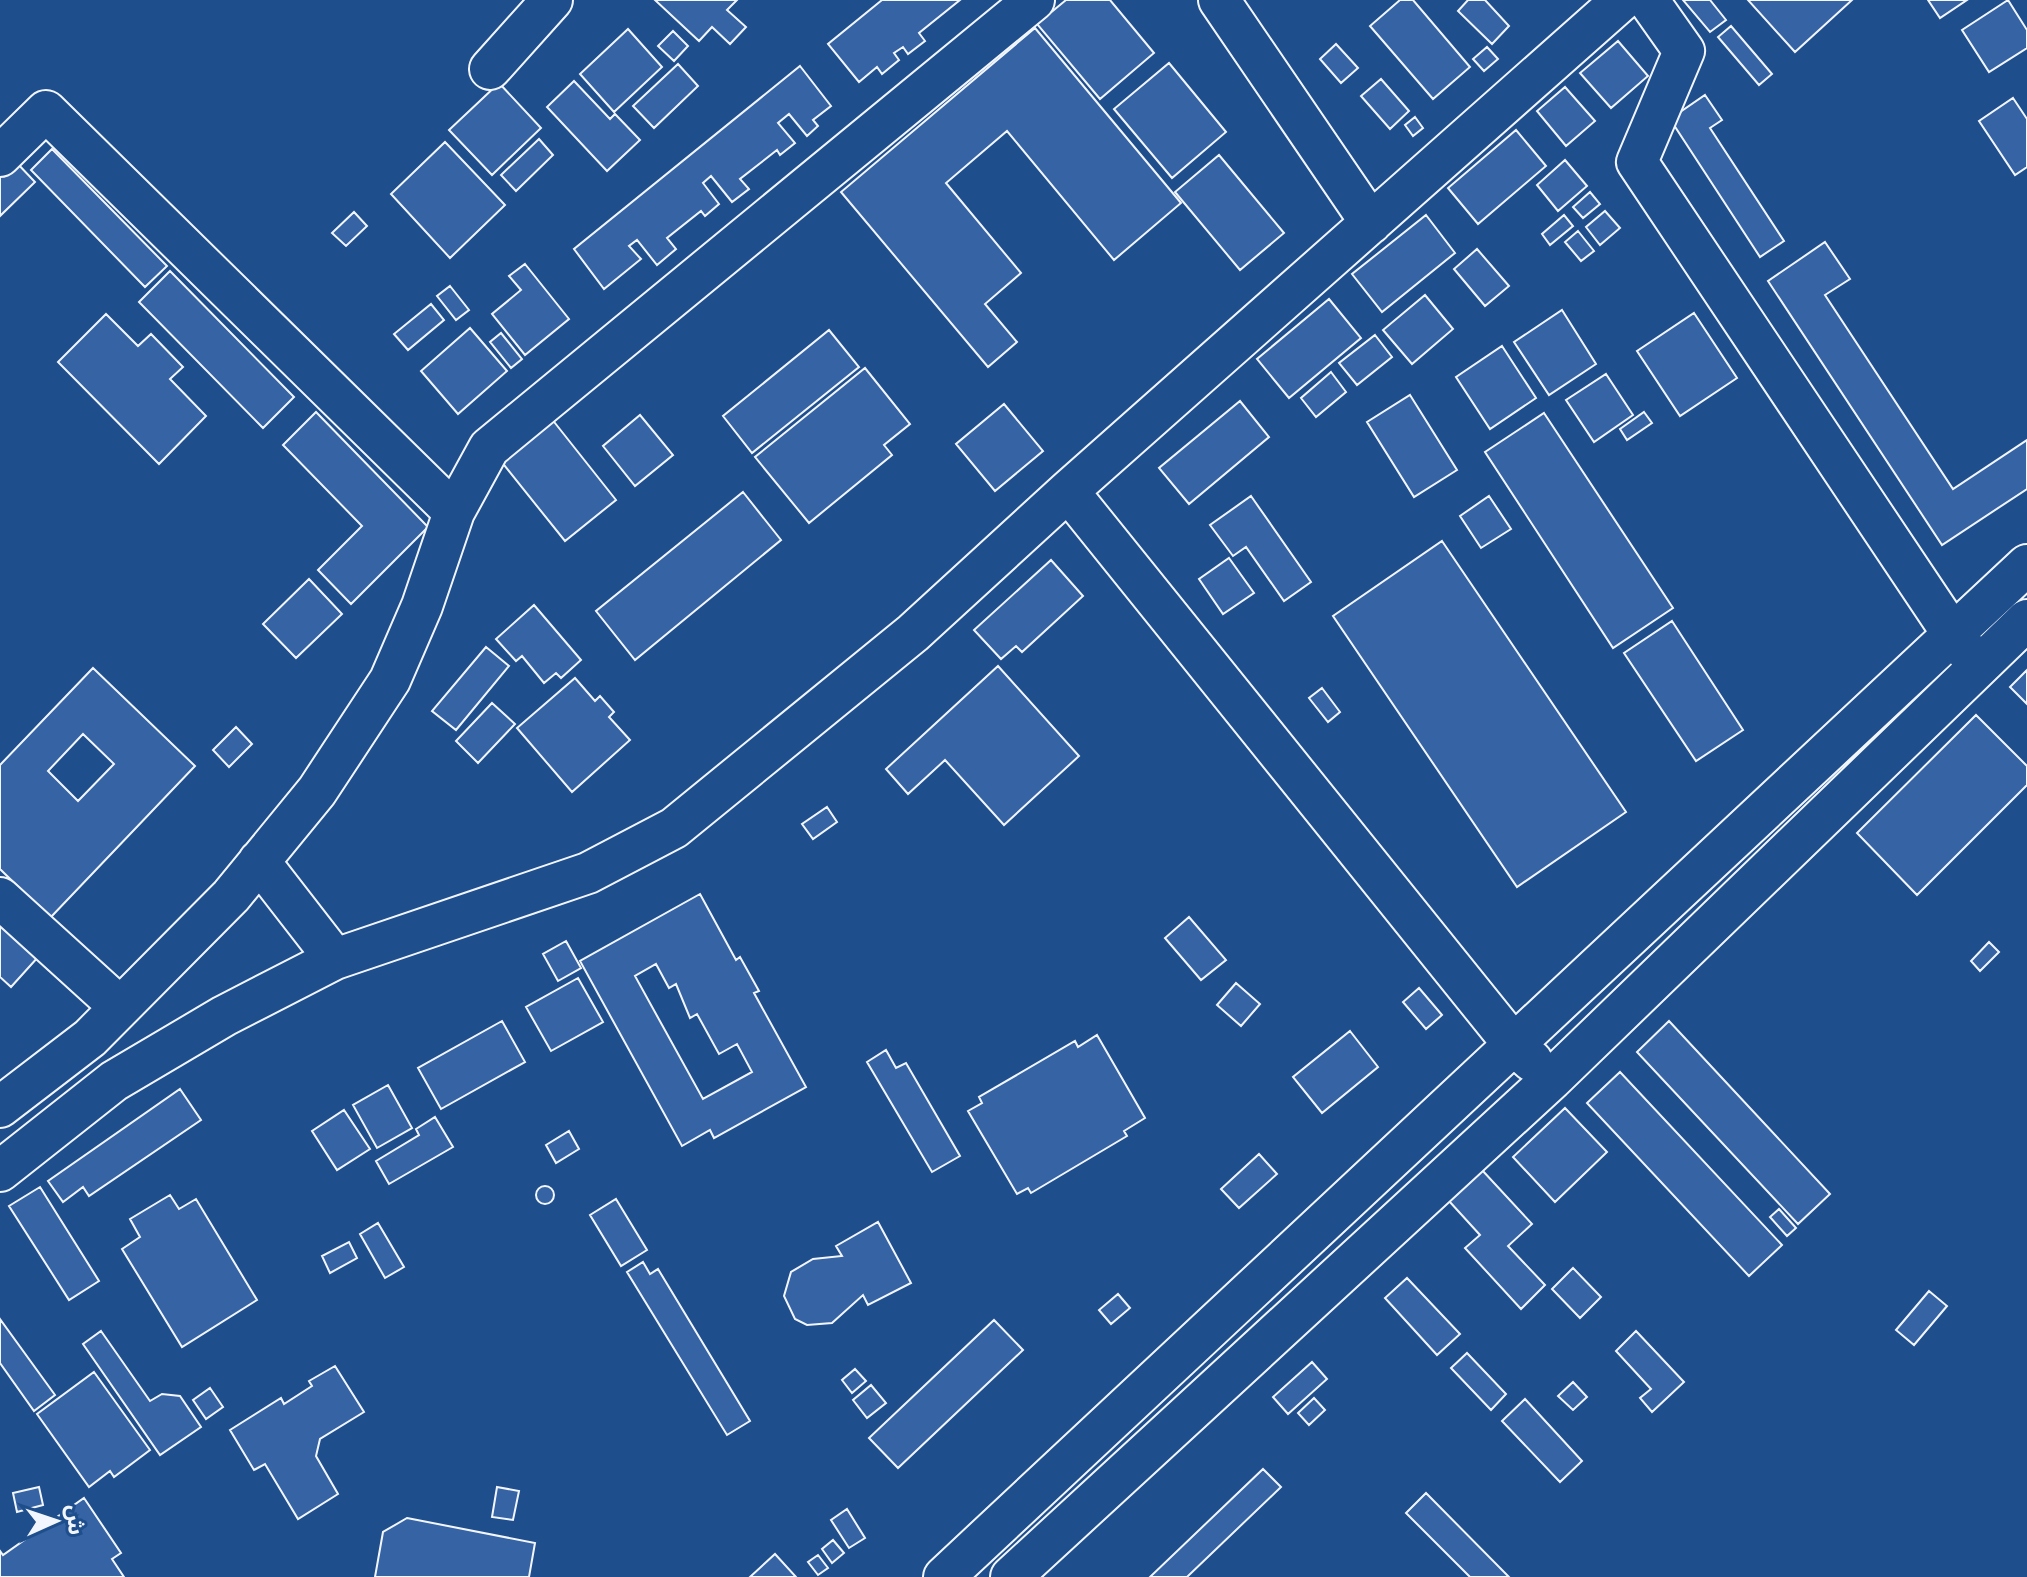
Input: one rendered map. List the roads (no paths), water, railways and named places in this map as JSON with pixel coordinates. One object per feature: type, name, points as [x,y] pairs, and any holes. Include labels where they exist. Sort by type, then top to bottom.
[{"type":"street","points":[[490,69],[552,0]]},
{"type":"street","points":[[0,1107],[90,1038],[231,896],[317,791],[390,680],[422,606],[454,512],[489,448],[1034,0]]},
{"type":"street","points":[[1219,0],[1371,223]]},
{"type":"street","points":[[0,1171],[114,1081],[210,1024],[335,959],[588,873],[674,828],[913,633],[1068,491],[1622,0]]},
{"type":"street","points":[[1648,0],[1684,51],[1637,162],[1954,636],[1981,668]]},
{"type":"street","points":[[0,156],[46,111],[454,512]]},
{"type":"street","points":[[1068,491],[1514,1045],[1552,1079]]},
{"type":"street","points":[[944,1577],[2027,565]]},
{"type":"street","points":[[1011,1577],[1552,1079],[1981,668],[2027,620]]},
{"type":"street","points":[[259,861],[335,959]]},
{"type":"street","points":[[0,898],[120,1007]]},
{"type":"street","points":[[40,1076],[73,1114]]}]
